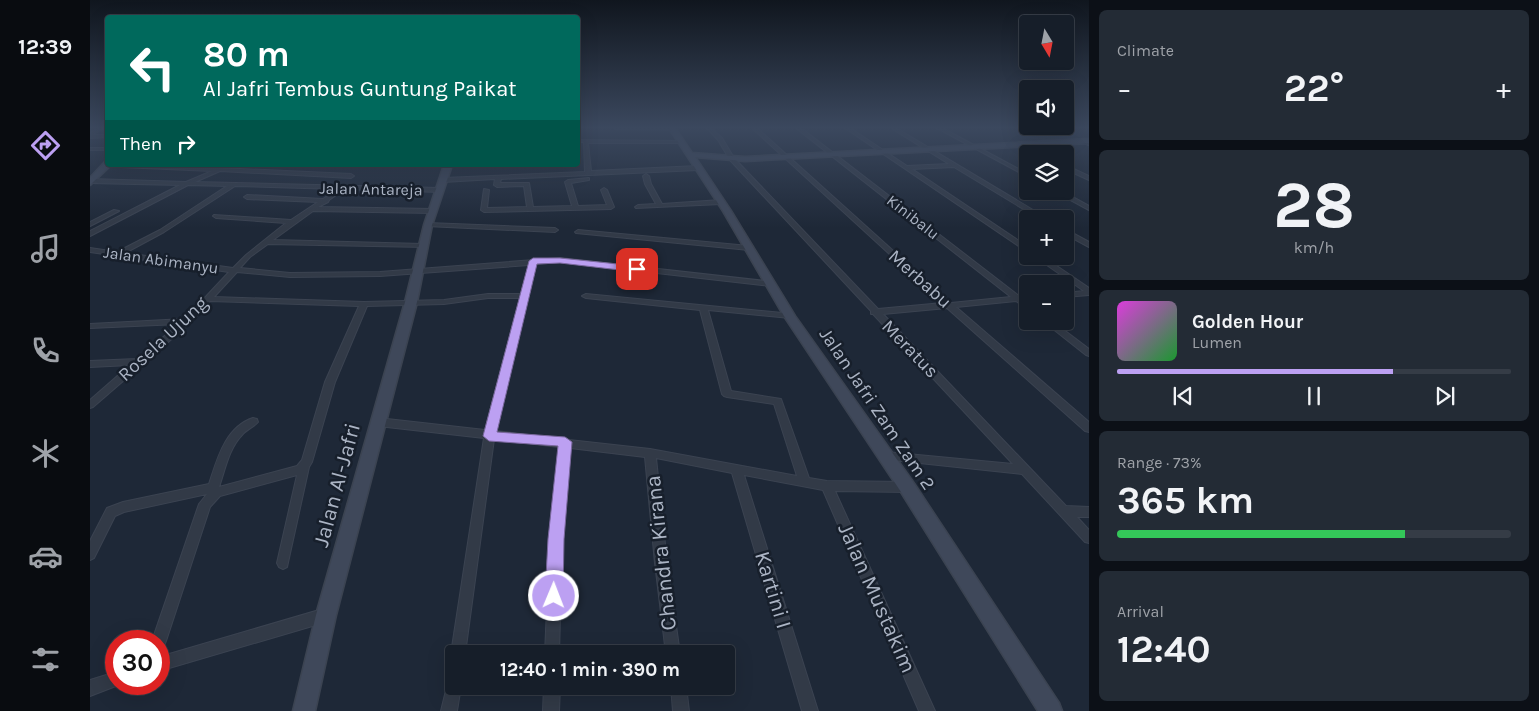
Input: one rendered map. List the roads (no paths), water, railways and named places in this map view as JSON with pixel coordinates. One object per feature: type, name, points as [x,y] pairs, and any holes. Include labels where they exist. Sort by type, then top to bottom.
[{"type":"street","points":[[587,161],[588,173]]},
{"type":"street","name":"Jalan Jafri Zam Zam 2","points":[[695,161],[722,202],[790,316],[907,487],[1052,711]]},
{"type":"street","points":[[576,208],[568,182],[646,176],[719,161]]},
{"type":"street","name":"Meratus","points":[[734,161],[874,312],[1089,538]]},
{"type":"street","name":"Merbabu","points":[[789,161],[1089,428]]},
{"type":"street","name":"Kinibalu","points":[[840,161],[1017,298]]},
{"type":"street","points":[[897,161],[1019,244]]},
{"type":"street","points":[[949,161],[1030,210]]},
{"type":"street","points":[[1000,161],[1019,171]]},
{"type":"street","points":[[443,180],[588,173],[697,165]]},
{"type":"street","points":[[907,168],[955,165]]},
{"type":"street","points":[[91,182],[105,167]]},
{"type":"street","points":[[199,167],[294,175],[351,176]]},
{"type":"street","name":"Jalan Al-Jafri","points":[[304,711],[326,615],[411,302],[428,225],[447,167]]},
{"type":"street","points":[[90,234],[186,184],[219,170]]},
{"type":"street","points":[[1074,171],[1089,178]]},
{"type":"street","points":[[281,187],[294,175]]},
{"type":"street","points":[[646,176],[648,184],[660,206]]},
{"type":"street","points":[[498,178],[497,185],[527,184],[530,210]]},
{"type":"street","name":"Jalan Antareja","points":[[91,182],[440,190]]},
{"type":"street","points":[[118,254],[162,231],[233,185]]},
{"type":"street","name":"Rosela Ujung","points":[[90,406],[187,320],[232,270],[292,222],[342,189]]},
{"type":"street","points":[[486,190],[484,210],[611,207],[604,190]]},
{"type":"street","points":[[247,197],[326,201]]},
{"type":"street","points":[[1074,200],[1089,208]]},
{"type":"street","points":[[638,207],[722,202]]},
{"type":"street","points":[[314,209],[433,211]]},
{"type":"street","points":[[90,224],[116,211]]},
{"type":"street","points":[[216,216],[292,222]]},
{"type":"street","points":[[428,225],[555,230]]},
{"type":"street","points":[[578,232],[749,248]]},
{"type":"street","points":[[1074,236],[1089,245]]},
{"type":"street","points":[[266,242],[423,246]]},
{"type":"street","name":"Jalan Abimanyu","points":[[90,250],[232,270],[290,275],[346,276],[560,260],[771,284]]},
{"type":"street","points":[[459,645],[489,436],[533,261]]},
{"type":"street","points":[[1051,265],[1089,292]]},
{"type":"street","points":[[1074,294],[1089,292]]},
{"type":"street","points":[[207,299],[364,304],[444,302],[488,296],[523,296]]},
{"type":"street","points":[[586,296],[790,316]]},
{"type":"street","points":[[874,312],[1017,298]]},
{"type":"street","points":[[283,563],[304,466],[330,382],[364,304]]},
{"type":"street","points":[[704,309],[727,394],[778,401],[805,482]]},
{"type":"street","points":[[90,326],[187,320]]},
{"type":"street","points":[[1059,330],[1089,353]]},
{"type":"street","points":[[90,364],[139,362]]},
{"type":"street","points":[[162,630],[202,510],[212,493],[235,433],[244,425],[253,422]]},
{"type":"street","points":[[378,422],[650,453],[827,486],[907,487]]},
{"type":"street","points":[[552,645],[556,539],[565,442]]},
{"type":"street","name":"Chandra Kirana","points":[[650,453],[672,645]]},
{"type":"street","points":[[886,456],[1024,470]]},
{"type":"street","points":[[90,554],[111,512],[123,507],[212,493],[304,466]]},
{"type":"street","name":"Kartini I","points":[[737,470],[810,711]]},
{"type":"street","name":"Jalan Mustakim","points":[[827,486],[927,711]]},
{"type":"street","points":[[1065,511],[1089,512]]},
{"type":"street","points":[[170,661],[326,615]]},
{"type":"street","points":[[90,688],[105,683]]},
{"type":"street","points":[[449,711],[452,695]]},
{"type":"street","points":[[551,711],[552,695]]},
{"type":"street","points":[[679,695],[681,711]]}]
